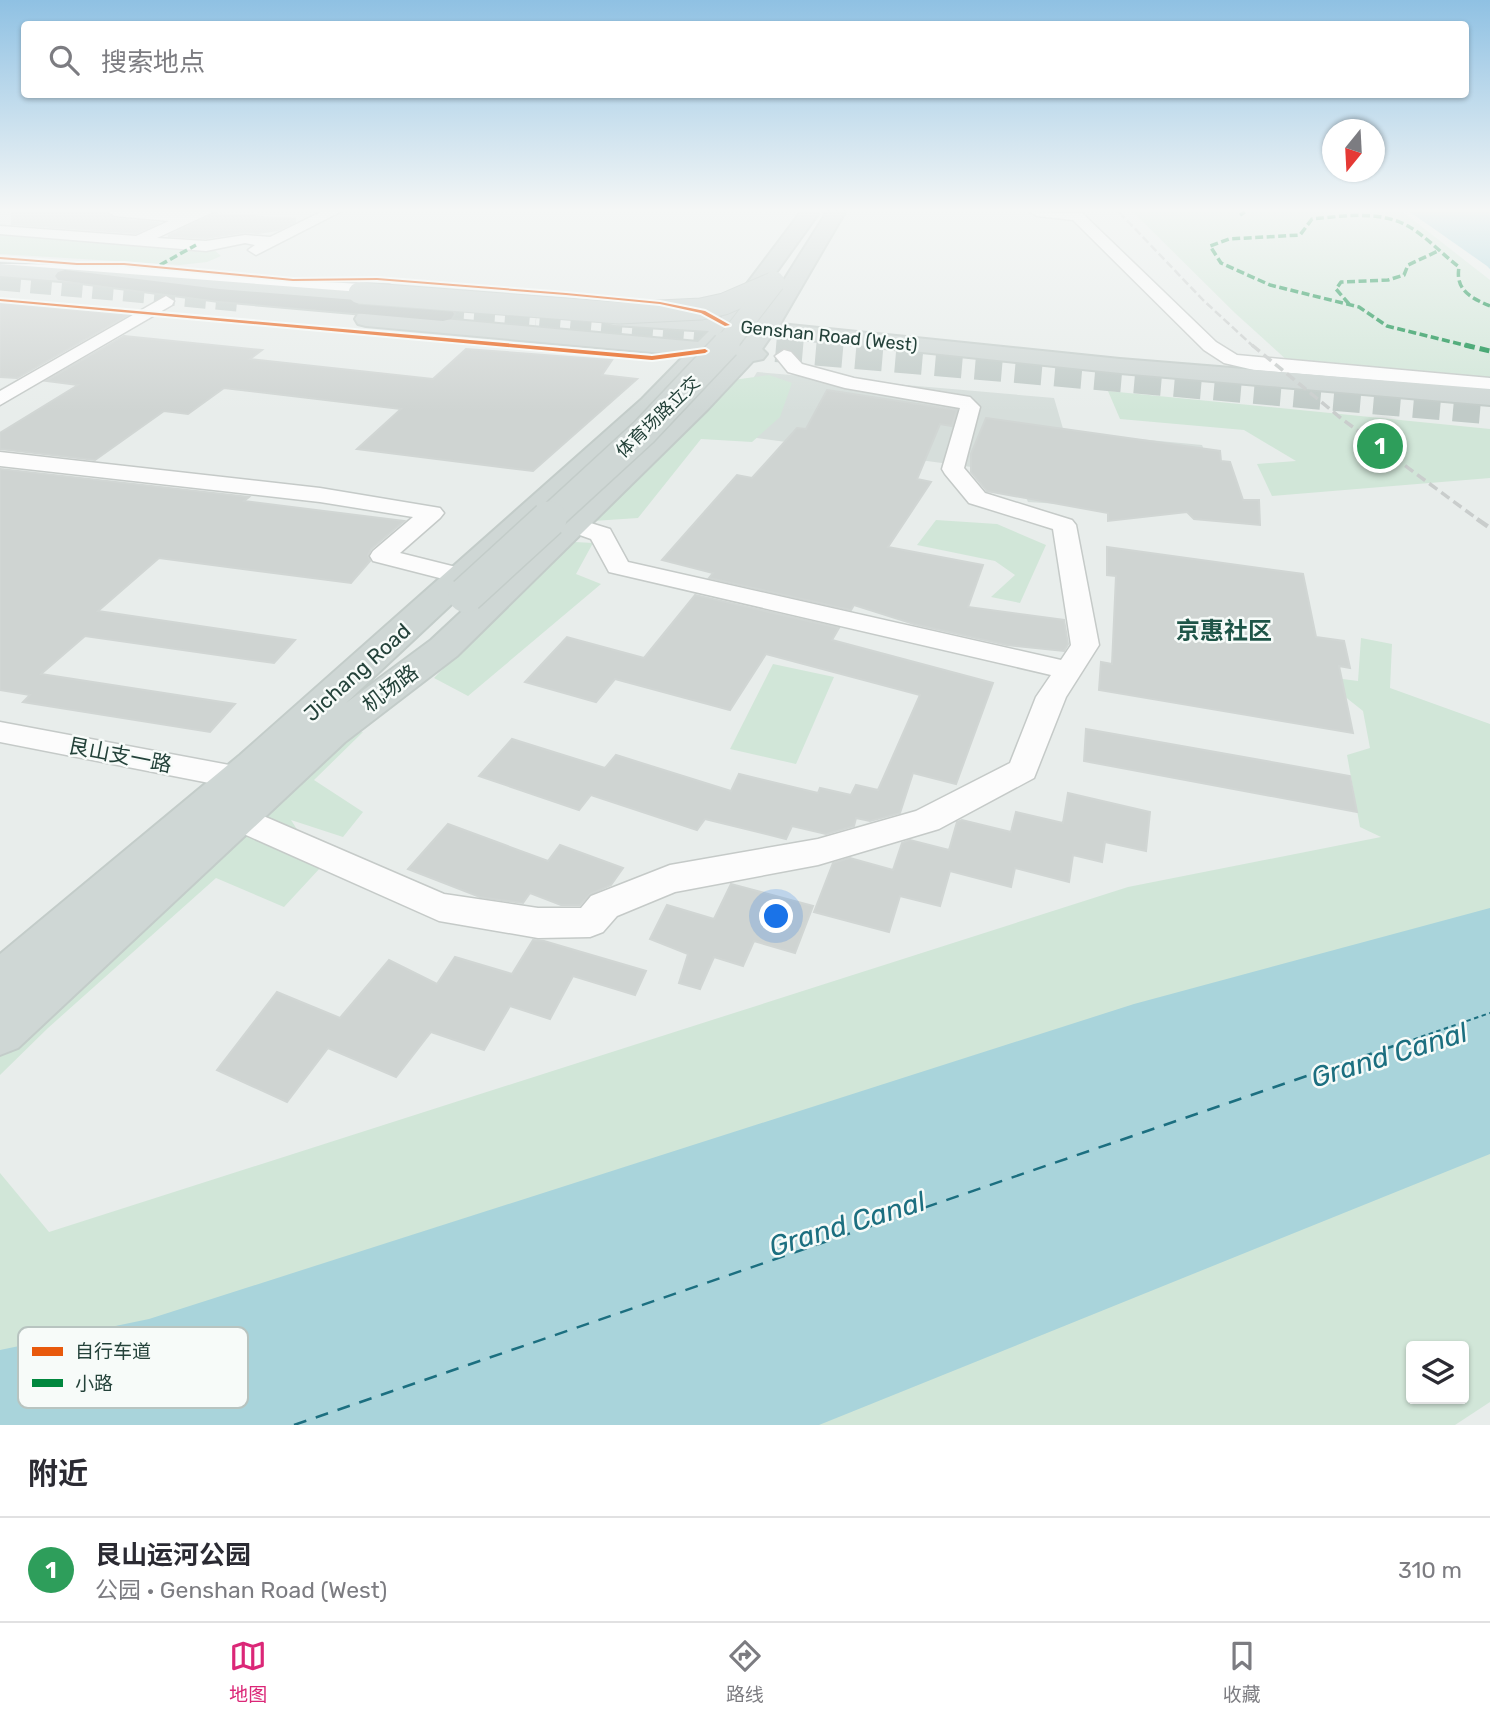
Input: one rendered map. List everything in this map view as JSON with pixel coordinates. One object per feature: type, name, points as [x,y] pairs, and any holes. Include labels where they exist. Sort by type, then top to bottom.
[{"type":"highway","points":[[85,278],[219,295],[443,314]]},
{"type":"main road","name":"Genshan Road (West)","points":[[103,278],[727,325],[784,356],[1490,415]]},
{"type":"main road","points":[[465,585],[705,351],[761,278]]},
{"type":"main road","name":"体育场路立交","points":[[244,787],[465,585],[679,398],[715,359],[776,278]]},
{"type":"main road","name":"机场路","points":[[0,1032],[244,787],[331,733],[444,648],[699,404],[756,341],[795,278]]},
{"type":"main road","points":[[276,290],[359,293],[620,313],[660,313],[724,304],[774,282]]},
{"type":"main road","name":"Genshan Road (West)","points":[[0,288],[705,351],[756,341],[1120,366],[1490,397]]},
{"type":"main road","name":"体育场路立交","points":[[331,733],[465,585]]},
{"type":"main road","points":[[0,983],[244,787]]},
{"type":"street","points":[[206,278],[701,313],[727,325]]},
{"type":"street","points":[[1141,278],[1210,346],[1231,359],[1254,364],[1490,384]]},
{"type":"street","points":[[0,399],[166,301]]},
{"type":"street","name":"艮山支一路","points":[[0,732],[244,787],[439,907],[538,923],[590,922],[604,906],[670,879],[818,852],[927,820],[1023,770],[1051,696],[1085,645],[1064,525],[977,498],[953,469],[970,407],[963,401],[852,384],[795,368],[784,356]]},
{"type":"street","points":[[0,459],[320,495],[432,513],[382,556],[465,585]]},
{"type":"street","points":[[571,524],[601,534],[618,567],[1068,670]]},
{"type":"shaded area","points":[[757,372],[1054,398],[1064,432],[1202,445],[1231,515],[1028,502],[1016,473],[720,433]]},
{"type":"green space","points":[[1200,278],[1488,278],[1490,388],[1300,372]]},
{"type":"green space","points":[[769,375],[792,383],[780,417],[752,442],[701,439],[638,518],[593,521],[733,380]]},
{"type":"green space","points":[[1108,391],[1490,429],[1490,478],[1272,496],[1257,464],[1296,461],[1244,430],[1120,419]]},
{"type":"green space","points":[[936,520],[997,524],[1046,545],[1020,603],[991,597],[1015,575],[995,561],[917,545]]},
{"type":"green space","points":[[575,542],[593,543],[576,574],[601,584],[468,696],[434,678],[505,605]]},
{"type":"green space","points":[[1361,638],[1392,644],[1390,688],[1490,724],[1490,1402],[1455,1425],[0,1425],[0,1173],[49,1232],[1128,887],[1381,837],[1360,827],[1347,755],[1370,748],[1363,711],[1319,676],[1358,681]]},
{"type":"green space","points":[[773,664],[834,677],[796,764],[730,749]]},
{"type":"green space","points":[[363,732],[314,780],[363,812],[343,837],[291,820],[321,867],[284,907],[216,878],[48,1028],[0,1075],[0,1047],[344,734]]},
{"type":"water","name":"Grand Canal","points":[[1490,908],[1490,1154],[819,1425],[0,1425],[0,1350],[18,1346],[18,1408],[248,1408],[248,1327],[111,1327],[149,1319],[1134,1004]]},
{"type":"building","points":[[0,303],[128,315],[17,378],[0,377]]},
{"type":"building","points":[[124,336],[262,350],[250,359],[433,379],[466,349],[612,360],[602,375],[637,379],[533,471],[357,449],[401,409],[224,388],[188,414],[164,411],[95,460],[0,449],[0,433],[78,385],[46,381]]},
{"type":"building","points":[[827,390],[957,410],[952,426],[940,424],[917,479],[931,482],[888,547],[983,565],[968,607],[1064,620],[1068,644],[1064,651],[1007,645],[914,624],[854,605],[851,610],[709,578],[713,573],[662,560],[737,475],[752,478],[797,428],[806,429]]},
{"type":"building","points":[[986,418],[1220,451],[1221,461],[1230,462],[1243,500],[1259,500],[1260,525],[1194,519],[1187,512],[1108,521],[1108,513],[987,491],[971,472],[971,454]]},
{"type":"building","points":[[0,469],[249,497],[244,501],[404,521],[371,549],[368,555],[370,561],[351,583],[159,558],[98,611],[295,640],[274,663],[85,636],[41,674],[235,704],[210,732],[23,702],[30,695],[0,690]]},
{"type":"building","points":[[1107,547],[1303,574],[1316,637],[1344,641],[1350,668],[1339,666],[1353,733],[1099,690],[1101,662],[1112,664],[1116,576],[1107,575]]},
{"type":"building","points":[[695,595],[839,628],[832,640],[993,683],[956,784],[913,773],[900,813],[870,821],[856,818],[854,826],[826,834],[792,826],[786,839],[705,819],[697,830],[591,795],[579,810],[479,776],[512,739],[605,768],[616,755],[731,791],[739,774],[818,793],[820,788],[851,795],[856,785],[878,790],[920,695],[766,654],[730,710],[615,679],[596,702],[525,682],[567,637],[644,658]]},
{"type":"building","points":[[1086,729],[1350,776],[1357,812],[1084,761]]},
{"type":"building","points":[[1068,793],[1150,812],[1146,851],[1105,842],[1102,862],[1073,855],[1069,882],[1015,868],[1011,887],[950,871],[940,906],[900,896],[889,932],[814,912],[833,863],[850,858],[893,870],[902,843],[910,840],[949,850],[957,822],[962,820],[1011,832],[1016,812],[1063,823]]},
{"type":"building","points":[[448,824],[548,861],[560,845],[623,868],[611,885],[590,894],[580,905],[561,905],[530,893],[523,903],[480,897],[408,869]]},
{"type":"building","points":[[731,884],[813,906],[795,953],[754,941],[743,966],[714,957],[700,989],[679,983],[688,954],[650,939],[667,905],[714,919]]},
{"type":"building","points":[[533,940],[646,971],[635,995],[573,976],[550,1019],[510,1006],[484,1050],[431,1032],[396,1077],[328,1048],[287,1102],[217,1070],[277,992],[340,1018],[389,960],[437,984],[455,957],[512,974]]},
{"type":"ferry route","points":[[1406,1042],[1490,1013]]},
{"type":"ferry route","points":[[294,1425],[1411,1040]]},
{"type":"tunnel","points":[[0,280],[238,301]]},
{"type":"tunnel","points":[[443,314],[536,321]]},
{"type":"tunnel","points":[[508,325],[756,347]]},
{"type":"tunnel","points":[[736,345],[1490,411]]},
{"type":"railway","points":[[1182,278],[1254,347]]},
{"type":"railway","points":[[1252,345],[1342,419],[1480,521]]},
{"type":"railway","points":[[1477,519],[1490,528]]},
{"type":"marked path","points":[[1256,278],[1270,285],[1359,307],[1387,326],[1490,351]]},
{"type":"marked path","points":[[1349,304],[1336,289],[1341,282],[1393,278]]},
{"type":"marked path","points":[[1458,278],[1465,292],[1490,306]]},
{"type":"cycle path","points":[[277,278],[377,279],[660,303],[703,312],[727,325]]},
{"type":"cycle path","points":[[0,300],[652,358],[705,351]]},
{"type":"place","name":"艮山运河公园","points":[[1380,446]]},
{"type":"district","name":"京惠社区","points":[[1224,631]]}]
